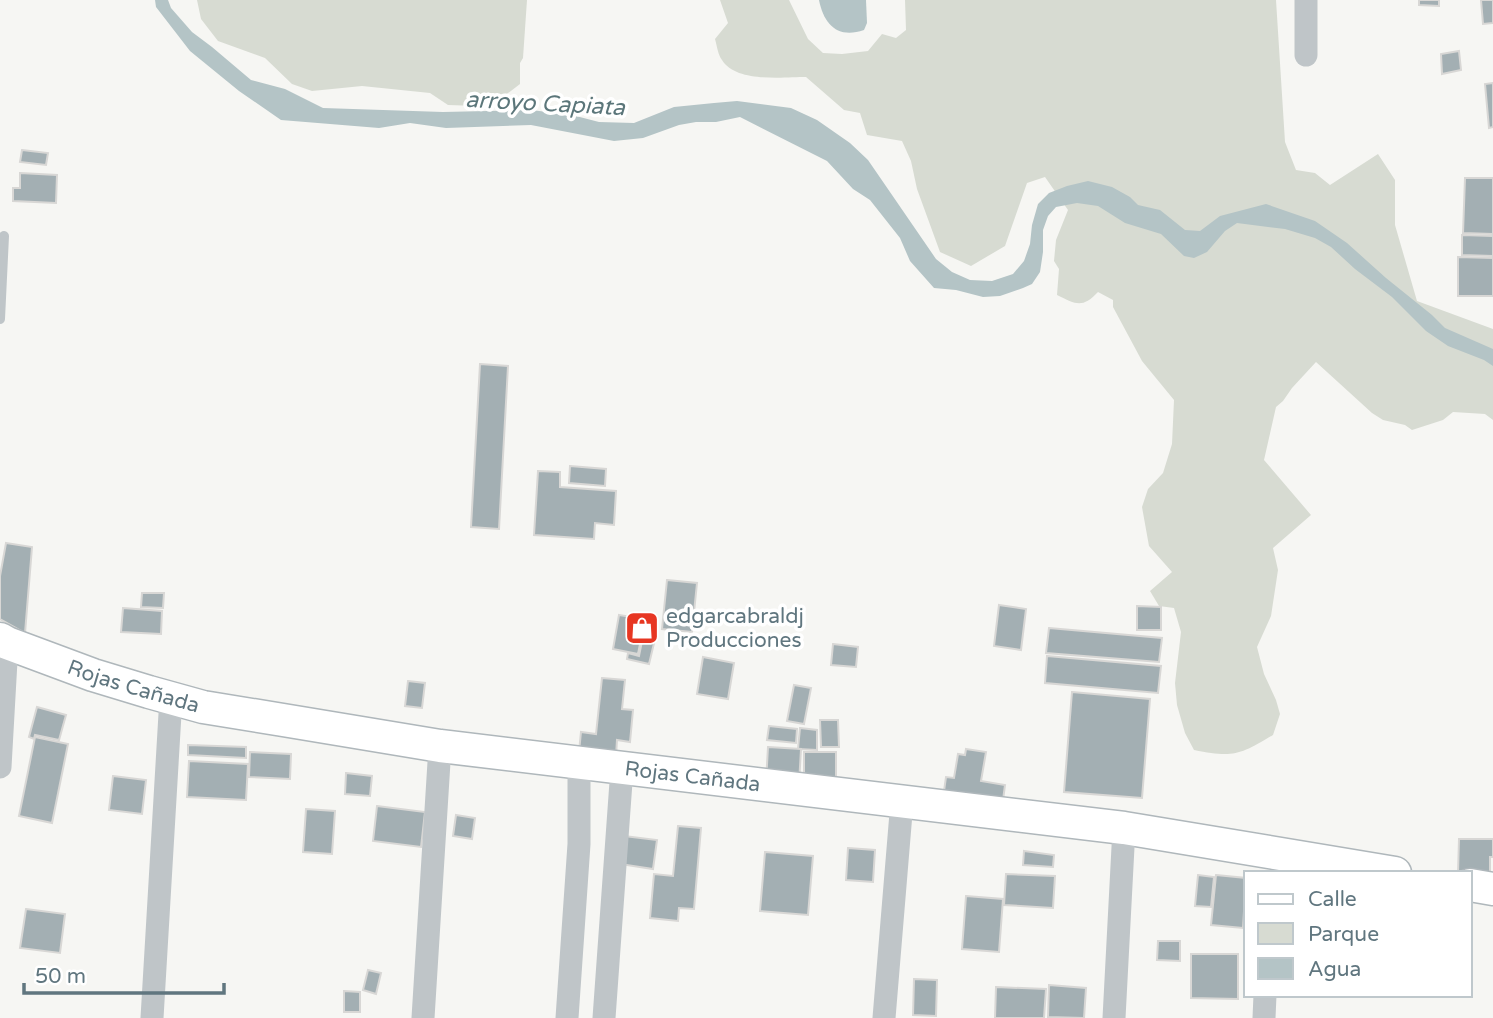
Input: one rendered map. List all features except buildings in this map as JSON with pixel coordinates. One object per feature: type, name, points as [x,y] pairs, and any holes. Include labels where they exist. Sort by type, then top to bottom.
[{"type":"main road","name":"Rojas Cañada","points":[[4,641],[93,675],[203,707],[440,746],[1124,828],[1272,862],[1373,871]]},
{"type":"main road","points":[[1472,886],[1493,889]]},
{"type":"street","points":[[1306,0],[1306,55]]},
{"type":"street","points":[[0,767],[4,641]]},
{"type":"street","points":[[152,1018],[171,698]]},
{"type":"street","points":[[423,1018],[440,746]]},
{"type":"street","points":[[567,1018],[579,845],[579,762]]},
{"type":"street","points":[[604,1018],[622,768]]},
{"type":"street","points":[[884,1018],[902,801]]},
{"type":"street","points":[[1114,1018],[1124,828]]},
{"type":"street","points":[[1264,1018],[1265,997]]},
{"type":"lane","points":[[0,319],[4,236]]},
{"type":"green space","points":[[197,0],[527,0],[520,84],[499,100],[478,106],[448,105],[430,93],[362,86],[312,91],[292,84],[265,58],[218,41],[201,19]]},
{"type":"green space","points":[[720,0],[789,0],[808,39],[823,53],[842,54],[868,51],[882,34],[896,38],[906,30],[905,0],[1276,0],[1285,142],[1296,170],[1315,173],[1330,185],[1378,154],[1395,180],[1395,225],[1417,301],[1493,329],[1493,420],[1485,414],[1453,412],[1443,420],[1412,430],[1405,425],[1383,420],[1372,413],[1316,362],[1276,407],[1264,460],[1311,515],[1273,548],[1278,570],[1271,616],[1257,647],[1264,674],[1280,714],[1273,735],[1244,751],[1218,754],[1194,750],[1185,733],[1177,705],[1175,683],[1181,632],[1174,608],[1159,606],[1150,591],[1172,572],[1149,546],[1142,507],[1148,489],[1163,473],[1172,444],[1174,400],[1142,361],[1113,307],[1113,300],[1098,292],[1083,303],[1069,301],[1057,295],[1059,269],[1054,261],[1056,240],[1068,210],[1045,177],[1027,183],[1005,246],[971,266],[940,252],[902,141],[867,135],[860,113],[844,110],[806,77],[761,77],[729,67],[721,58],[715,39],[728,23]]},
{"type":"water","points":[[155,0],[168,0],[171,8],[192,32],[251,80],[285,89],[323,108],[443,112],[531,110],[572,115],[599,122],[634,123],[674,107],[714,103],[737,101],[791,108],[817,120],[850,143],[868,160],[936,259],[952,272],[970,280],[992,281],[1013,274],[1024,261],[1038,204],[1049,193],[1067,186],[1088,181],[1112,187],[1138,205],[1160,210],[1185,230],[1200,231],[1220,216],[1266,204],[1315,221],[1347,243],[1445,328],[1493,349],[1493,366],[1448,346],[1426,331],[1392,297],[1331,247],[1315,238],[1285,229],[1237,223],[1225,231],[1207,252],[1194,258],[1184,256],[1161,234],[1125,223],[1098,206],[1077,203],[1056,207],[1048,216],[1043,230],[1040,272],[1032,284],[1000,296],[983,297],[934,288],[910,261],[900,238],[870,200],[853,189],[827,161],[740,117],[679,125],[643,138],[614,141],[531,125],[446,128],[410,123],[379,128],[281,120],[239,91],[190,51],[156,7]]},
{"type":"water","points":[[819,0],[866,0],[867,23],[864,30],[847,33],[834,28],[824,16]]},
{"type":"place","name":"edgarcabraldj Producciones","points":[[642,628]]},
{"type":"water label","name":"arroyo Capiata","points":[[545,104]]}]
